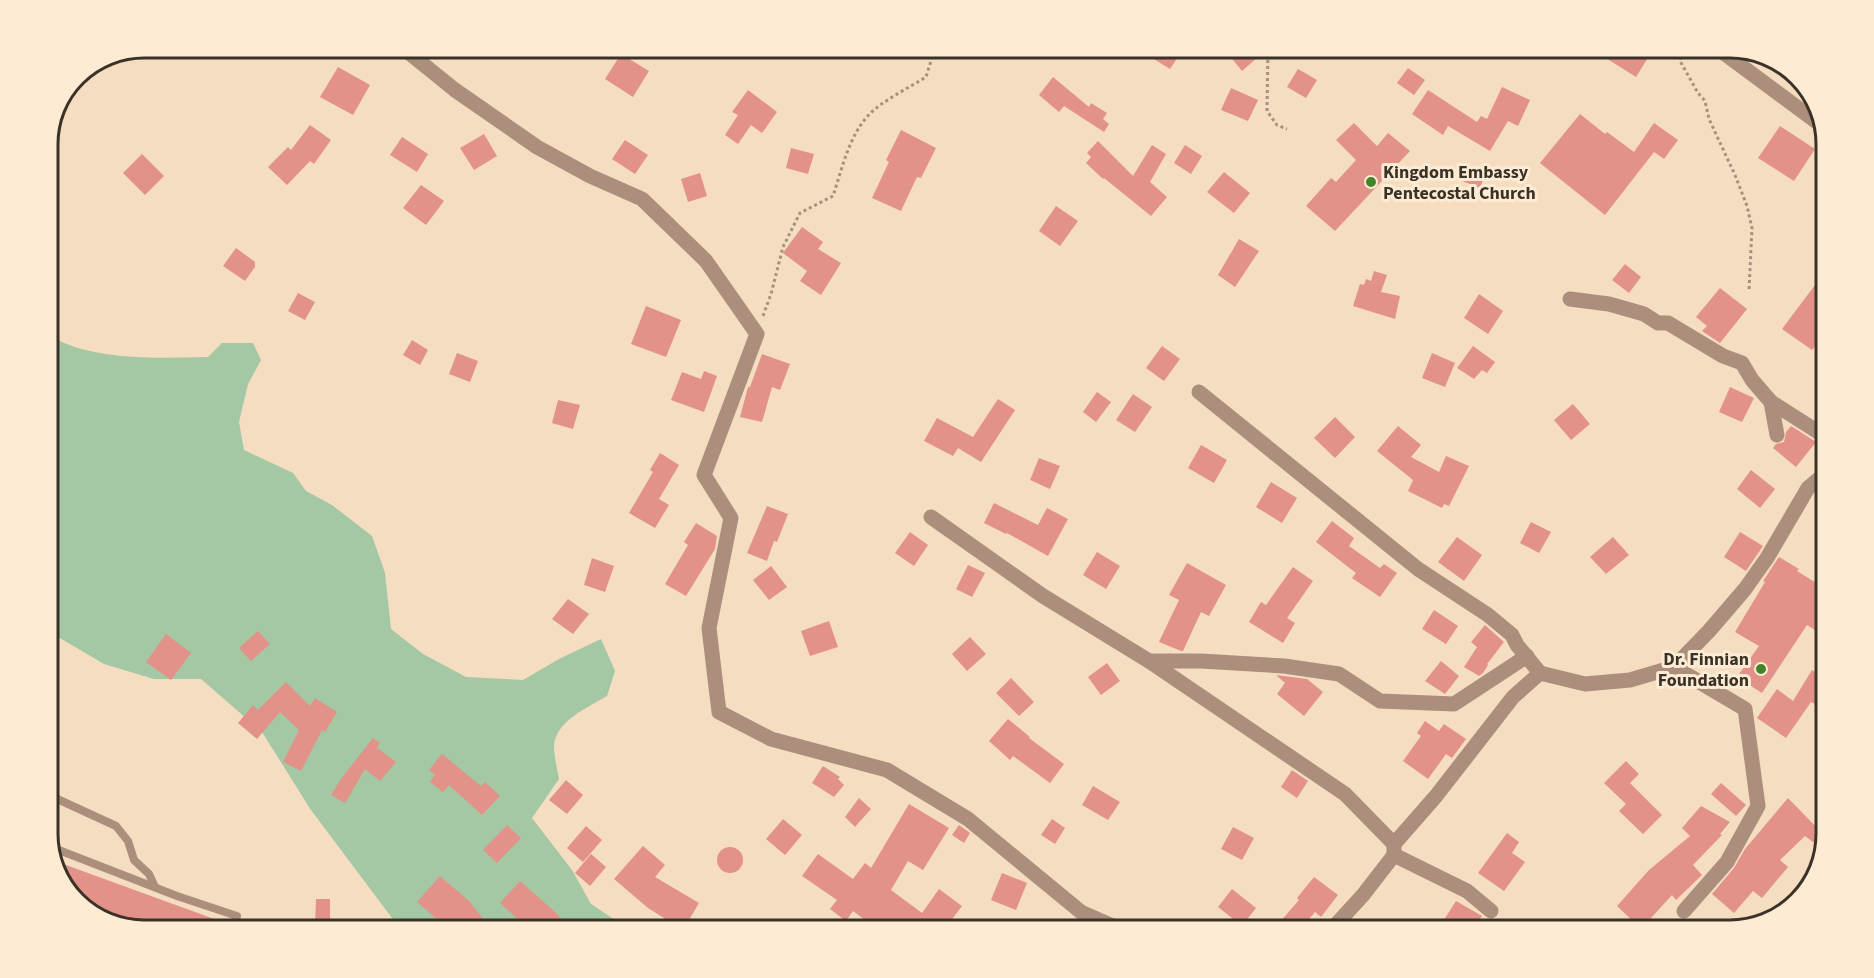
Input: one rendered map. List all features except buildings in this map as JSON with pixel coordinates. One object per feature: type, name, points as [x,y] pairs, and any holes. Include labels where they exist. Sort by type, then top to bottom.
[{"type":"street","points":[[415,58],[454,90],[537,147],[590,176],[642,199],[706,261],[757,334],[704,475],[731,518],[709,628],[719,712],[771,739],[888,770],[968,819],[1081,912],[1099,920]]},
{"type":"street","points":[[1731,58],[1811,118]]},
{"type":"street","points":[[1570,299],[1609,304],[1644,314],[1658,323],[1668,323],[1723,356],[1742,363],[1752,380],[1771,402],[1815,430]]},
{"type":"street","points":[[1199,392],[1418,569],[1488,615],[1512,635],[1516,645],[1540,673],[1585,684],[1630,680],[1674,667],[1709,631],[1745,588],[1767,558],[1808,488],[1815,482]]},
{"type":"street","points":[[1771,402],[1777,435]]},
{"type":"street","points":[[931,517],[1043,596],[1149,661],[1345,794],[1395,850],[1467,891],[1491,911]]},
{"type":"street","points":[[1149,661],[1201,661],[1284,666],[1339,674],[1380,701],[1454,704],[1527,657]]},
{"type":"street","points":[[1674,667],[1745,709],[1758,806],[1726,862],[1684,911]]},
{"type":"street","points":[[1339,920],[1370,887],[1395,850],[1513,697],[1540,673]]},
{"type":"lane","points":[[59,800],[116,826],[128,841],[134,860],[149,874],[155,887]]},
{"type":"lane","points":[[60,851],[237,916],[236,920]]},
{"type":"path","points":[[757,334],[771,294],[783,247],[800,213],[833,196],[849,148],[859,128],[875,109],[926,77],[932,58]]},
{"type":"path","points":[[1268,58],[1267,111],[1277,125],[1287,129]]},
{"type":"path","points":[[1681,58],[1680,61],[1698,93],[1705,101],[1709,119],[1747,206],[1752,228],[1749,291]]},
{"type":"green space","points":[[59,341],[74,347],[110,355],[175,358],[208,357],[222,343],[253,343],[261,360],[248,384],[239,422],[244,450],[293,473],[306,491],[332,505],[372,536],[385,573],[391,629],[423,654],[466,677],[523,680],[559,659],[601,639],[615,671],[607,696],[574,716],[560,729],[554,746],[559,779],[532,818],[572,870],[591,904],[615,920],[394,920],[311,810],[262,732],[201,679],[154,679],[104,664],[59,637]]},
{"type":"place","name":"Kingdom Embassy Pentecostal Church","points":[[1371,182]]},
{"type":"place","name":"Dr. Finnian Foundation","points":[[1761,669]]}]
